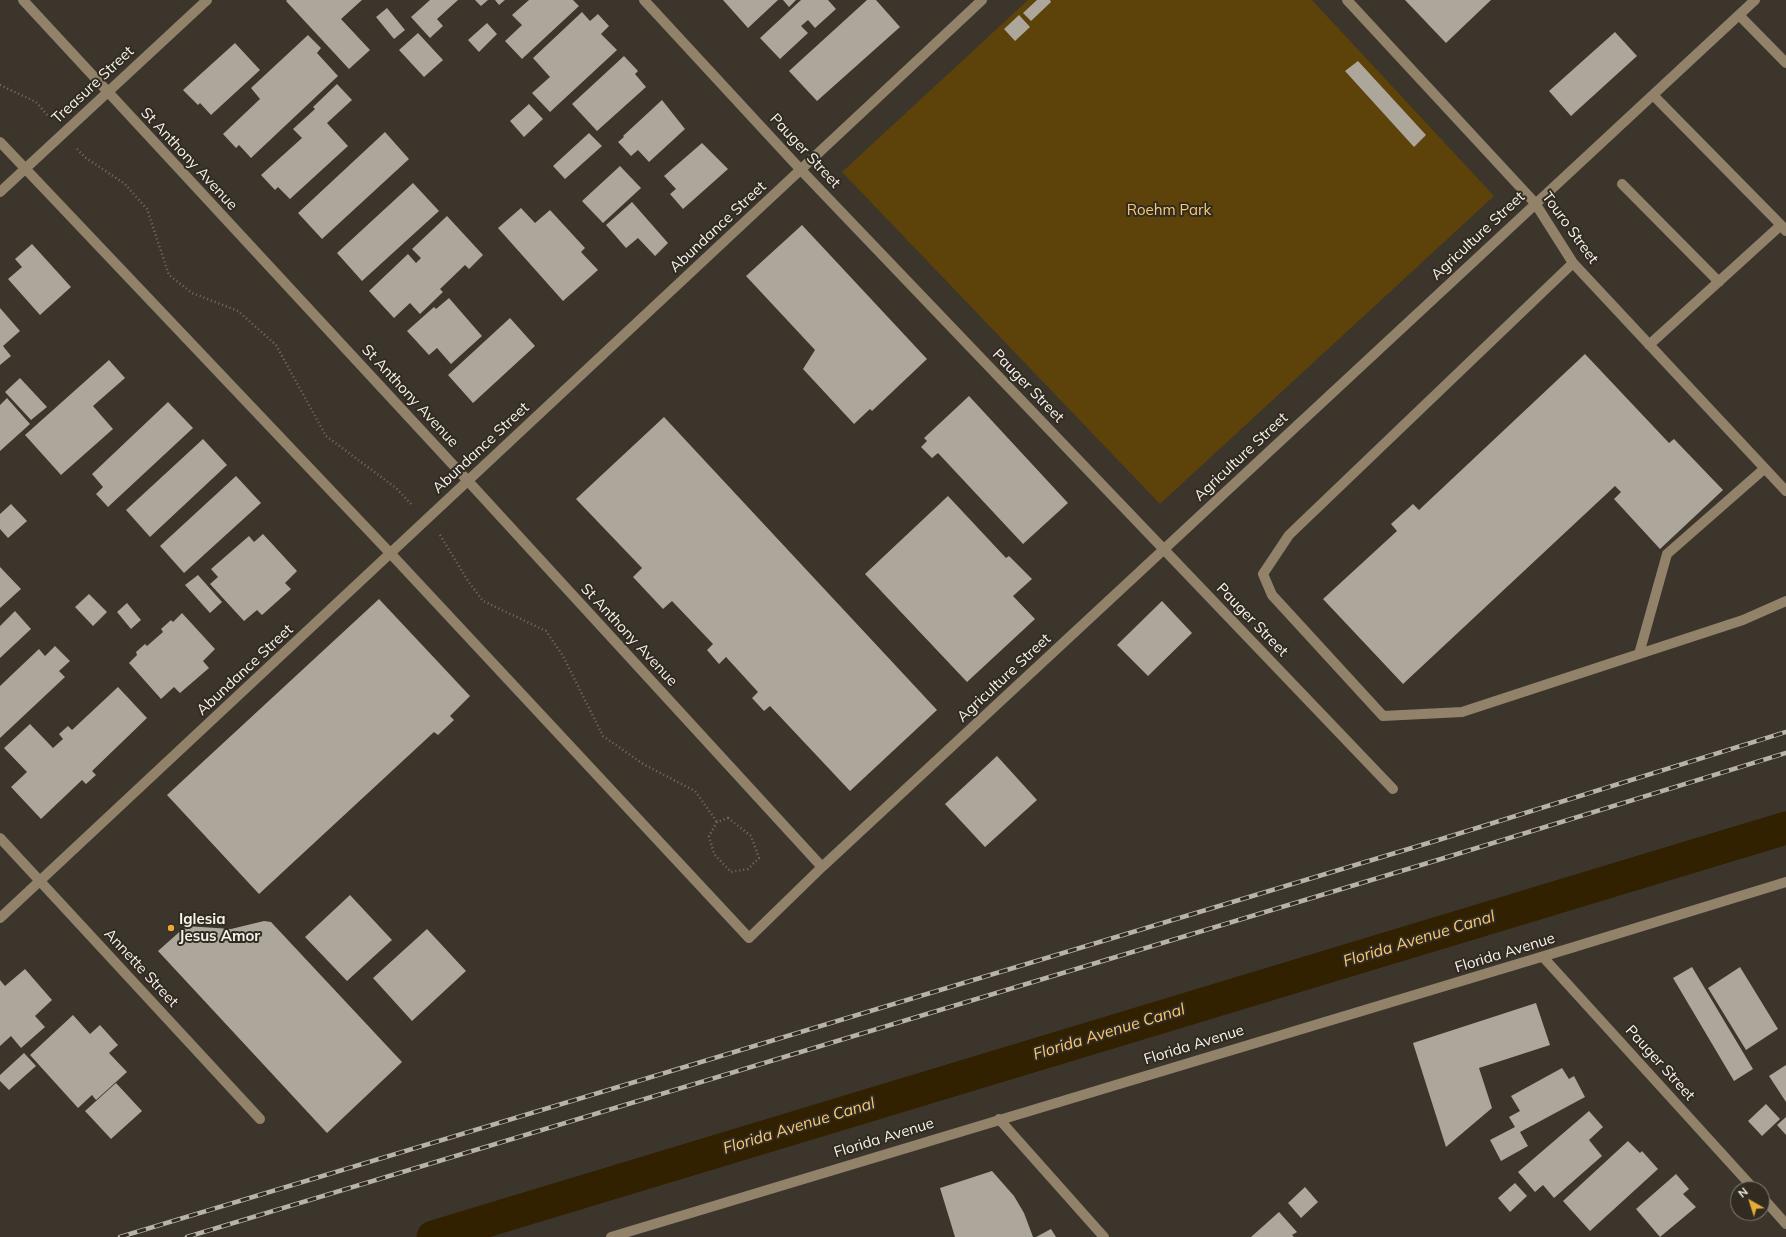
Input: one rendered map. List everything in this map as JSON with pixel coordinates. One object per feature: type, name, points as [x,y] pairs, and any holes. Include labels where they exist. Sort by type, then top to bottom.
[{"type":"street","name":"St Anthony Avenue","points":[[23,0],[468,481],[822,867]]},
{"type":"street","name":"Treasure Street","points":[[0,192],[207,0]]},
{"type":"street","name":"Pauger Street","points":[[644,0],[801,170],[1393,789]]},
{"type":"street","name":"Abundance Street","points":[[0,918],[982,0]]},
{"type":"street","name":"Touro Street","points":[[1347,0],[1535,203],[1573,263],[1764,470],[1786,491]]},
{"type":"street","name":"Agriculture Street","points":[[391,554],[749,938],[822,867],[1755,0]]},
{"type":"street","points":[[1739,15],[1786,63]]},
{"type":"street","points":[[1649,345],[1719,282],[1783,228],[1653,95]]},
{"type":"street","points":[[0,142],[391,554]]},
{"type":"street","points":[[1622,184],[1719,282]]},
{"type":"street","points":[[1573,263],[1289,535],[1262,574],[1272,595],[1383,716],[1462,712],[1743,620],[1786,600]]},
{"type":"street","points":[[1639,654],[1667,554],[1764,470]]},
{"type":"street","name":"Annette Street","points":[[0,838],[260,1119]]},
{"type":"street","name":"Florida Avenue","points":[[611,1237],[999,1119],[1543,957],[1786,882]]},
{"type":"street","name":"Pauger Street","points":[[1543,957],[1747,1181]]},
{"type":"street","points":[[999,1119],[1104,1237]]},
{"type":"street","points":[[1770,1206],[1786,1224]]},
{"type":"path","points":[[0,85],[36,102],[86,158],[125,184],[147,209],[169,275],[192,293],[238,311],[276,345],[326,436],[396,488],[443,539],[468,581],[483,601],[546,631],[563,656],[603,736],[643,764],[695,791],[717,822]]},
{"type":"path","points":[[728,818],[751,836],[759,858],[748,869],[731,872],[714,854],[710,836],[717,822],[728,818]]},
{"type":"green space","name":"Roehm Park","points":[[1028,0],[1312,0],[1494,196],[1160,504],[842,172]]},
{"type":"building","points":[[362,0],[341,19],[370,50],[349,69],[286,1]]},
{"type":"building","points":[[430,0],[458,0],[437,19],[443,26],[430,38],[411,17]]},
{"type":"building","points":[[475,0],[488,0],[481,6]]},
{"type":"building","points":[[495,0],[505,0],[499,5]]},
{"type":"building","points":[[529,0],[573,0],[579,6],[522,59],[505,41],[522,25],[512,15]]},
{"type":"building","points":[[723,0],[778,0],[748,28]]},
{"type":"building","points":[[783,0],[796,0],[789,7]]},
{"type":"building","points":[[801,0],[828,0],[836,9],[815,28],[808,20],[801,26],[808,33],[780,59],[760,38]]},
{"type":"building","points":[[867,0],[876,0],[900,27],[817,101],[789,71]]},
{"type":"building","points":[[1037,0],[1050,0],[1051,2],[1031,21],[1023,13]]},
{"type":"building","points":[[1405,0],[1491,0],[1446,43]]},
{"type":"building","points":[[387,8],[405,30],[394,39],[376,17]]},
{"type":"building","points":[[582,12],[590,21],[598,14],[609,26],[601,34],[617,50],[550,112],[532,93],[550,77],[533,58]]},
{"type":"building","points":[[1019,15],[1030,27],[1015,41],[1004,29]]},
{"type":"building","points":[[487,23],[497,34],[479,52],[468,40]]},
{"type":"building","points":[[1615,32],[1637,56],[1571,116],[1549,91]]},
{"type":"building","points":[[418,33],[443,60],[424,77],[399,50]]},
{"type":"building","points":[[308,35],[321,48],[317,53],[338,76],[251,158],[239,145],[236,148],[223,134],[260,99],[251,88]]},
{"type":"building","points":[[235,43],[260,70],[211,115],[200,103],[198,105],[183,90]]},
{"type":"building","points":[[624,56],[638,71],[635,74],[646,87],[597,131],[572,104]]},
{"type":"building","points":[[1358,61],[1426,135],[1414,147],[1345,71]]},
{"type":"building","points":[[337,84],[352,100],[327,123],[348,146],[290,199],[278,187],[275,190],[261,175],[302,138],[293,129],[315,109],[313,107]]},
{"type":"building","points":[[662,100],[685,129],[649,162],[638,150],[631,156],[618,142]]},
{"type":"building","points":[[529,104],[543,119],[524,137],[510,121]]},
{"type":"building","points":[[385,132],[409,159],[322,239],[298,213]]},
{"type":"building","points":[[589,133],[602,146],[565,179],[553,166]]},
{"type":"building","points":[[702,143],[728,169],[683,209],[670,194],[676,189],[664,176]]},
{"type":"building","points":[[620,166],[641,188],[603,223],[582,201]]},
{"type":"building","points":[[413,183],[439,211],[362,281],[337,253]]},
{"type":"building","points":[[632,202],[668,243],[655,256],[638,238],[626,248],[606,225]]},
{"type":"building","points":[[521,208],[535,223],[550,210],[585,248],[581,252],[598,270],[563,301],[498,228]]},
{"type":"building","points":[[447,216],[483,255],[469,269],[465,265],[440,289],[443,292],[420,314],[410,303],[394,318],[369,291],[408,254],[416,263],[421,258],[412,249]]},
{"type":"building","points":[[802,225],[927,359],[872,411],[870,409],[854,424],[803,369],[815,350],[746,276]]},
{"type":"building","points":[[32,244],[71,287],[40,315],[8,279],[22,267],[15,259]]},
{"type":"building","points":[[449,298],[482,336],[451,364],[437,348],[429,355],[407,331],[434,307],[436,309]]},
{"type":"building","points":[[0,308],[20,331],[3,346],[11,356],[0,365]]},
{"type":"building","points":[[510,318],[535,346],[473,403],[448,375]]},
{"type":"building","points":[[1585,354],[1669,443],[1674,439],[1723,490],[1660,549],[1614,499],[1621,492],[1615,486],[1403,684],[1323,599],[1397,531],[1391,524],[1413,504],[1419,510]]},
{"type":"building","points":[[109,360],[125,378],[93,406],[113,429],[61,475],[25,435]]},
{"type":"building","points":[[20,378],[47,407],[31,420],[5,392]]},
{"type":"building","points":[[969,396],[1068,503],[1023,544],[938,453],[932,458],[921,447],[927,441],[924,438]]},
{"type":"building","points":[[7,398],[30,424],[0,451],[0,405]]},
{"type":"building","points":[[168,402],[193,428],[108,507],[96,494],[103,487],[92,474]]},
{"type":"building","points":[[664,417],[937,710],[850,791],[770,706],[764,711],[752,698],[758,692],[726,657],[719,664],[707,650],[713,644],[672,601],[663,609],[633,577],[642,568],[576,499]]},
{"type":"building","points":[[203,439],[227,465],[150,537],[126,510]]},
{"type":"building","points":[[236,476],[261,503],[184,573],[160,546]]},
{"type":"building","points":[[948,496],[1006,558],[1009,556],[1032,579],[1013,596],[1035,619],[967,682],[865,574]]},
{"type":"building","points":[[11,504],[27,521],[8,538],[0,529],[0,514]]},
{"type":"building","points":[[263,534],[297,571],[285,583],[291,589],[262,615],[257,610],[244,621],[210,584],[218,577],[211,569],[249,536],[254,542]]},
{"type":"building","points":[[0,567],[21,589],[0,608]]},
{"type":"building","points":[[198,575],[222,602],[210,613],[185,585]]},
{"type":"building","points":[[89,594],[107,612],[93,626],[75,607]]},
{"type":"building","points":[[379,599],[470,696],[450,716],[454,720],[438,735],[434,732],[259,894],[167,795]]},
{"type":"building","points":[[1162,601],[1192,633],[1148,676],[1117,645]]},
{"type":"building","points":[[127,603],[141,620],[131,629],[117,612]]},
{"type":"building","points":[[15,611],[31,629],[0,658],[0,626]]},
{"type":"building","points":[[182,613],[215,649],[203,661],[209,668],[180,693],[174,687],[161,699],[129,663],[137,655],[136,652],[145,644],[147,646],[163,632],[161,629],[171,620],[173,622]]},
{"type":"building","points":[[55,646],[70,661],[59,671],[65,677],[0,738],[0,686],[39,649],[45,656]]},
{"type":"building","points":[[118,687],[147,718],[92,771],[96,775],[86,784],[82,780],[41,819],[11,787],[27,772],[4,748],[30,724],[53,748],[63,739],[59,734],[68,726],[72,730]]},
{"type":"building","points":[[997,756],[1037,800],[985,847],[945,804]]},
{"type":"building","points":[[350,895],[392,940],[347,981],[305,937]]},
{"type":"building","points":[[264,921],[271,922],[402,1062],[327,1133],[158,951],[186,926],[231,929]]},
{"type":"building","points":[[427,929],[466,971],[412,1021],[373,978]]},
{"type":"building","points":[[1692,967],[1753,1069],[1734,1081],[1673,978]]},
{"type":"building","points":[[1740,967],[1778,1029],[1746,1050],[1708,988]]},
{"type":"building","points":[[25,969],[52,1000],[35,1016],[45,1027],[21,1048],[11,1036],[0,1046],[0,980],[5,986]]},
{"type":"building","points":[[1536,1003],[1550,1045],[1479,1068],[1492,1108],[1446,1147],[1413,1043]]},
{"type":"building","points":[[73,1015],[90,1034],[100,1025],[118,1045],[109,1053],[127,1072],[96,1100],[92,1095],[78,1108],[30,1055]]},
{"type":"building","points":[[24,1053],[36,1066],[9,1090],[0,1081],[0,1075]]},
{"type":"building","points":[[1786,1065],[1786,1102],[1769,1076]]},
{"type":"building","points":[[1562,1068],[1569,1079],[1574,1076],[1585,1097],[1520,1132],[1528,1146],[1501,1161],[1490,1140],[1515,1127],[1509,1117],[1520,1111],[1511,1096]]},
{"type":"building","points":[[116,1083],[142,1111],[111,1139],[85,1111]]},
{"type":"building","points":[[1766,1104],[1780,1119],[1762,1136],[1748,1121]]},
{"type":"building","points":[[1589,1111],[1603,1127],[1589,1140],[1602,1156],[1554,1198],[1543,1185],[1535,1192],[1518,1172]]},
{"type":"building","points":[[1786,1117],[1786,1135],[1777,1125]]},
{"type":"building","points":[[1628,1141],[1640,1153],[1642,1151],[1658,1169],[1590,1231],[1563,1201]]},
{"type":"building","points":[[992,1171],[1014,1196],[1024,1213],[1033,1237],[955,1237],[940,1188]]},
{"type":"building","points":[[1676,1174],[1689,1189],[1683,1194],[1696,1207],[1660,1237],[1636,1209]]},
{"type":"building","points":[[1515,1183],[1527,1196],[1510,1212],[1498,1198]]},
{"type":"building","points":[[1305,1187],[1318,1202],[1301,1218],[1288,1203]]},
{"type":"building","points":[[1279,1212],[1297,1232],[1292,1235],[1294,1237],[1251,1237]]},
{"type":"building","points":[[1051,1229],[1056,1237],[1036,1237]]},
{"type":"waterway","name":"Florida Avenue Canal","points":[[433,1237],[1786,828]]},
{"type":"railway","points":[[120,1237],[1435,841],[1786,732]]},
{"type":"railway","points":[[187,1237],[1441,859],[1786,753]]},
{"type":"place","name":"Iglesia Jesus Amor","points":[[171,928]]}]
